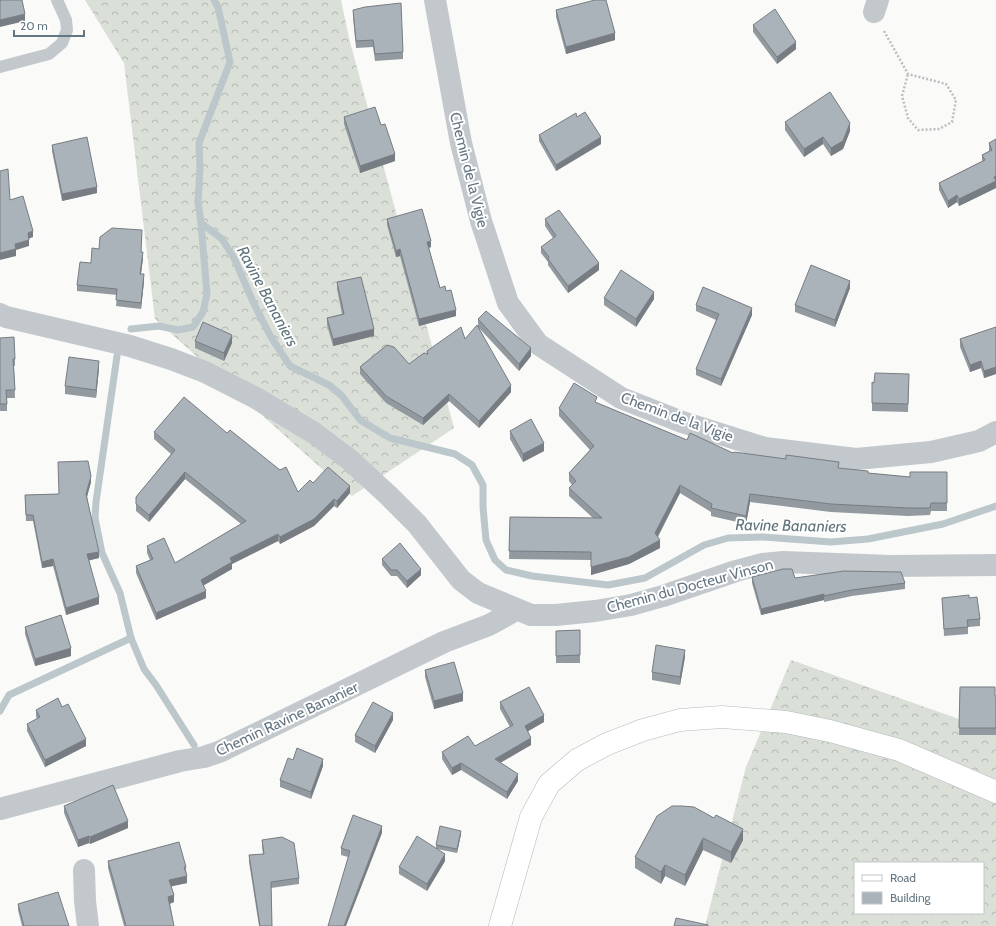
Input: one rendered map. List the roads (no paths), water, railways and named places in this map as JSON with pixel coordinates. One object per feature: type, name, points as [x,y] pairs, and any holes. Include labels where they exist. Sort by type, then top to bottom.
[{"type":"main road","points":[[500,926],[531,816],[549,784],[577,760],[607,744],[643,730],[680,720],[722,717],[786,722],[830,731],[899,750],[996,792]]},
{"type":"street","name":"Chemin de la Vigie","points":[[435,0],[461,143],[480,221],[508,303],[538,344],[621,398],[682,422],[765,448],[856,459],[931,452],[979,441],[996,432]]},
{"type":"street","name":"Chemin du Docteur Vinson","points":[[0,314],[6,317],[130,346],[171,358],[205,372],[256,398],[314,433],[350,460],[417,524],[461,580],[478,593],[531,615],[556,615],[631,605],[762,564],[784,562],[891,566],[996,565]]},
{"type":"street","name":"Chemin Ravine Bananier","points":[[0,809],[180,761],[204,757],[220,752],[444,642],[489,625],[516,610]]},
{"type":"street","points":[[84,870],[85,901],[88,926]]},
{"type":"lane","points":[[0,67],[49,54],[62,43],[67,30],[66,20],[57,0]]},
{"type":"waterway","name":"Ravine Bananiers","points":[[214,0],[218,7],[230,62],[199,143],[200,168],[198,202],[201,223],[222,239],[234,258],[254,304],[271,337],[290,366],[329,385],[342,396],[360,420],[390,438],[455,454],[472,465],[483,485],[486,540],[495,560],[506,570],[532,576],[608,585],[645,578],[704,545],[728,538],[763,537],[831,542],[868,539],[943,524],[996,506]]},
{"type":"waterway","points":[[131,329],[159,326],[178,330],[193,327],[203,312],[207,294],[201,223]]},
{"type":"waterway","points":[[117,356],[95,518],[102,553],[120,593],[131,638],[144,669],[156,685],[194,745]]},
{"type":"waterway","points":[[0,711],[9,695],[131,638]]}]
